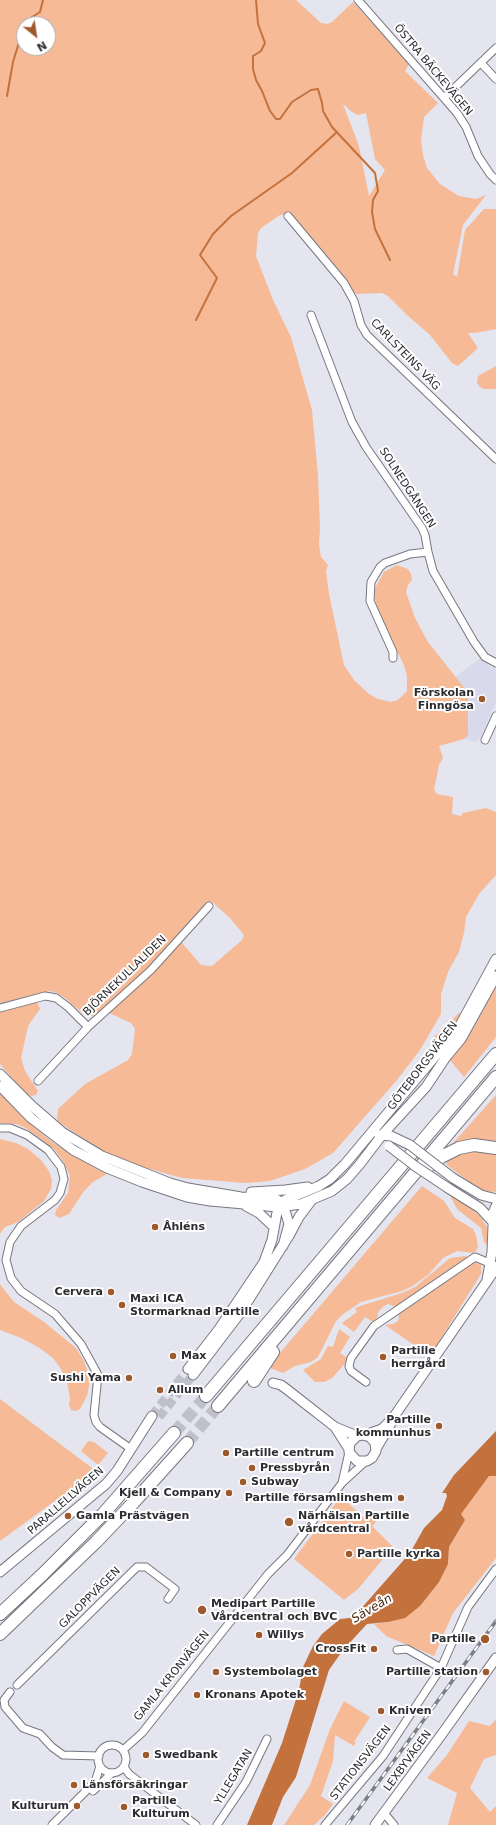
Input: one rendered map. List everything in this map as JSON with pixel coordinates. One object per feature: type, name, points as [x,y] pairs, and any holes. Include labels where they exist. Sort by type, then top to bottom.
[{"type":"highway","points":[[206,1396],[496,1054]]},
{"type":"highway","points":[[218,1406],[496,1077]]},
{"type":"highway","points":[[400,1192],[429,1166],[459,1148],[474,1145],[496,1148]]},
{"type":"highway","points":[[254,1381],[290,1328],[296,1314]]},
{"type":"highway","points":[[0,1614],[43,1574],[103,1514],[174,1433]]},
{"type":"highway","points":[[0,1634],[96,1542],[187,1443]]},
{"type":"street","name":"ÖSTRA BÄCKEVÄGEN","points":[[358,0],[462,120],[478,156],[496,180]]},
{"type":"street","points":[[444,98],[496,48]]},
{"type":"street","points":[[481,63],[496,79]]},
{"type":"street","name":"CARLSTEINS VÄG","points":[[288,216],[344,283],[354,301],[361,325],[367,334],[496,459]]},
{"type":"street","name":"SOLNEDGÅNGEN","points":[[311,315],[352,422],[366,447],[426,535],[428,552],[433,571],[474,642],[485,657],[496,664]]},
{"type":"street","points":[[393,658],[393,652],[370,601],[371,582],[385,562],[410,554],[428,552]]},
{"type":"street","points":[[486,740],[496,716]]},
{"type":"street","name":"BJÖRNEKULLALIDEN","points":[[38,1081],[88,1027],[151,970],[209,906]]},
{"type":"street","name":"GÖTEBORGSVÄGEN","points":[[319,1186],[339,1170],[458,1029],[496,959]]},
{"type":"street","name":"GÖTEBORGSVÄGEN","points":[[360,1164],[382,1135],[426,1087],[446,1057],[461,1039],[496,976]]},
{"type":"street","name":"BJÖRNEKULLALIDEN","points":[[0,1008],[45,996],[56,998],[68,1007],[88,1027]]},
{"type":"street","points":[[0,1074],[32,1106],[62,1132],[102,1156],[170,1183],[241,1201],[259,1213],[274,1227]]},
{"type":"street","points":[[0,1086],[31,1118],[73,1150],[107,1168],[142,1182],[187,1197],[281,1205],[311,1201],[340,1185],[376,1150],[381,1147],[389,1146]]},
{"type":"street","points":[[383,1118],[380,1128],[382,1135],[389,1146],[448,1188],[476,1204],[494,1226]]},
{"type":"street","points":[[394,1123],[397,1136]]},
{"type":"street","points":[[0,1128],[10,1128],[27,1135],[48,1150],[61,1167],[64,1179],[60,1194],[55,1200],[21,1226],[10,1242],[6,1260],[11,1278],[21,1291],[55,1314],[81,1344],[98,1375],[94,1415],[96,1422],[100,1427],[131,1449]]},
{"type":"street","points":[[369,1135],[397,1136],[453,1178],[481,1195],[496,1199]]},
{"type":"street","points":[[241,1201],[250,1192],[319,1186]]},
{"type":"street","points":[[311,1201],[299,1217],[283,1246],[241,1312],[191,1372],[270,1251],[274,1227],[281,1205],[292,1196],[319,1186]]},
{"type":"street","points":[[281,1205],[288,1224],[283,1246]]},
{"type":"street","points":[[349,1451],[350,1443],[361,1435],[382,1429],[393,1418],[487,1280],[494,1266],[492,1252],[494,1226],[493,1212],[496,1206]]},
{"type":"street","points":[[366,1382],[351,1371],[349,1366],[351,1358],[374,1326],[475,1257],[494,1266]]},
{"type":"street","points":[[273,1383],[281,1385],[334,1427],[353,1459],[365,1462],[372,1458],[393,1418]]},
{"type":"street","name":"PARALLELLVÄGEN","points":[[0,1572],[93,1496],[117,1471],[154,1417]]},
{"type":"street","points":[[334,1427],[372,1439],[376,1448]]},
{"type":"street","name":"GAMLA KRONVÄGEN","points":[[342,1483],[349,1451]]},
{"type":"street","name":"GAMLA KRONVÄGEN","points":[[123,1750],[142,1733],[264,1580],[287,1555],[342,1483],[365,1462]]},
{"type":"street","name":"GALOPPVÄGEN","points":[[17,1685],[138,1567],[146,1567],[175,1589],[168,1599]]},
{"type":"street","name":"STATIONSVÄGEN","points":[[325,1825],[383,1756],[441,1668],[451,1648],[464,1614],[496,1569]]},
{"type":"street","points":[[397,1650],[407,1649],[441,1668]]},
{"type":"street","name":"LEXBYVÄGEN","points":[[375,1825],[496,1658]]},
{"type":"street","name":"LEXBYVÄGEN","points":[[465,1702],[473,1695],[496,1665]]},
{"type":"street","points":[[10,1692],[4,1700],[5,1707],[23,1728],[40,1734],[52,1747],[63,1755],[99,1756]]},
{"type":"street","name":"YLLEGATAN","points":[[216,1825],[246,1782],[267,1739]]},
{"type":"street","points":[[52,1825],[95,1782],[100,1766],[100,1752],[107,1746],[116,1745],[123,1750],[126,1759],[124,1767],[120,1770],[112,1772],[105,1771],[100,1766]]},
{"type":"street","points":[[124,1767],[129,1774],[196,1825]]},
{"type":"street","points":[[58,1825],[112,1772]]},
{"type":"street","points":[[384,1813],[394,1825]]},
{"type":"shaded area","points":[[0,0],[296,0],[321,23],[327,24],[332,22],[353,2],[409,64],[405,71],[438,103],[424,117],[421,141],[427,168],[440,184],[459,196],[476,199],[486,195],[463,225],[453,274],[457,277],[465,230],[484,209],[496,209],[496,329],[468,333],[478,348],[458,366],[452,363],[430,335],[388,296],[382,293],[355,293],[290,214],[280,215],[261,228],[258,233],[256,256],[273,300],[291,337],[312,410],[318,476],[320,527],[319,544],[321,557],[328,565],[326,571],[329,594],[344,665],[354,680],[369,694],[378,699],[391,702],[398,700],[407,691],[407,676],[404,665],[378,613],[374,594],[376,586],[384,572],[397,565],[408,569],[412,580],[408,585],[406,592],[415,618],[428,642],[466,690],[468,696],[468,735],[464,739],[439,746],[443,758],[439,765],[434,790],[437,794],[453,797],[452,814],[461,816],[463,813],[486,808],[496,812],[496,875],[479,894],[466,917],[459,952],[448,972],[441,994],[441,1014],[420,1050],[397,1080],[333,1153],[305,1169],[270,1181],[245,1183],[182,1178],[143,1167],[106,1153],[57,1121],[58,1109],[85,1084],[128,1060],[132,1054],[135,1029],[131,1023],[107,1012],[87,1017],[65,998],[50,991],[0,1003]],"holes":[[[343,104],[358,115],[366,113],[375,159],[385,170],[369,196],[359,146]],[[211,901],[230,918],[244,935],[242,940],[212,966],[201,965],[183,944],[179,935]]]},
{"type":"shaded area","points":[[496,366],[496,389],[484,389],[480,387],[477,383],[478,376]]},
{"type":"shaded area","name":"Förskolan Finngösa","points":[[480,658],[490,667],[496,669],[496,702],[481,737],[475,742],[464,739],[468,735],[469,704],[455,677]]},
{"type":"shaded area","points":[[496,986],[496,1037],[464,1077],[449,1059],[463,1043],[475,1025]]},
{"type":"shaded area","points":[[35,1002],[38,1004],[40,1009],[28,1026],[21,1058],[25,1071],[38,1091],[36,1095],[31,1096],[26,1094],[0,1064],[0,1011]]},
{"type":"shaded area","points":[[460,1012],[460,1016],[448,1037],[436,1050],[432,1046],[432,1039]]},
{"type":"shaded area","points":[[0,1093],[36,1129],[55,1144],[107,1174],[93,1182],[84,1191],[69,1214],[59,1218],[55,1215],[56,1210],[68,1193],[70,1176],[63,1161],[54,1149],[26,1128],[16,1124],[0,1123]]},
{"type":"shaded area","points":[[496,1095],[496,1143],[479,1139],[453,1143]]},
{"type":"shaded area","points":[[0,1139],[16,1143],[28,1149],[41,1160],[49,1171],[52,1181],[51,1189],[44,1201],[18,1222],[5,1227],[0,1234]]},
{"type":"shaded area","points":[[471,1149],[496,1153],[496,1192],[484,1191],[476,1187],[447,1165],[446,1161],[461,1152]]},
{"type":"shaded area","points":[[422,1186],[444,1201],[455,1218],[473,1229],[478,1246],[476,1251],[473,1253],[457,1251],[443,1258],[428,1275],[411,1287],[402,1291],[361,1302],[336,1321],[317,1358],[311,1362],[295,1366],[283,1373],[268,1367]]},
{"type":"shaded area","points":[[449,1194],[470,1206],[480,1216],[487,1227],[489,1247],[484,1242],[481,1228],[457,1209]]},
{"type":"shaded area","points":[[465,1256],[470,1258],[396,1307],[388,1304],[384,1306],[379,1311],[377,1318],[373,1322],[365,1317],[354,1332],[342,1323],[357,1312],[355,1308],[402,1293],[415,1287],[450,1258]]},
{"type":"shaded area","points":[[474,1262],[481,1265],[481,1274],[430,1356],[385,1325],[397,1322],[399,1319],[398,1312]]},
{"type":"shaded area","points":[[0,1284],[14,1302],[44,1322],[76,1348],[84,1361],[89,1376],[87,1396],[80,1409],[76,1411],[71,1410],[69,1405],[70,1397],[67,1382],[61,1369],[53,1358],[38,1347],[21,1338],[0,1330]]},
{"type":"shaded area","points":[[339,1329],[350,1337],[340,1353],[349,1359],[332,1378],[324,1382],[315,1382],[303,1370],[321,1359],[328,1346],[333,1347]]},
{"type":"shaded area","points":[[0,1399],[96,1471],[0,1541]]},
{"type":"shaded area","points":[[88,1441],[94,1442],[108,1453],[98,1465],[81,1451]]},
{"type":"shaded area","points":[[489,1476],[496,1476],[496,1558],[453,1613],[434,1656],[386,1636],[374,1624],[388,1622],[448,1564],[449,1547],[465,1520],[460,1514]]},
{"type":"shaded area","points":[[341,1496],[364,1518],[369,1513],[372,1513],[378,1520],[372,1526],[393,1547],[358,1589],[344,1600],[294,1559]]},
{"type":"shaded area","points":[[344,1701],[370,1717],[354,1742],[356,1743],[354,1746],[335,1735],[333,1761],[321,1796],[333,1804],[325,1815],[314,1825],[284,1825],[310,1785],[330,1729]]},
{"type":"shaded area","points":[[496,1719],[496,1755],[484,1759],[470,1788],[490,1812],[496,1806],[496,1825],[448,1825],[457,1793],[427,1778],[447,1755],[469,1721],[490,1726]]},
{"type":"water","name":"Säveån","points":[[496,1431],[496,1476],[489,1476],[461,1514],[465,1520],[449,1547],[448,1564],[439,1582],[420,1606],[405,1618],[388,1622],[367,1624],[343,1650],[329,1670],[296,1777],[283,1797],[272,1825],[247,1825],[282,1743],[299,1690],[303,1667],[313,1646],[322,1634],[340,1619],[350,1618],[358,1612],[410,1553],[424,1528],[442,1510],[447,1496],[446,1493],[442,1493],[454,1475]]},
{"type":"waterway","points":[[34,16],[40,12],[43,0]]},
{"type":"waterway","points":[[256,0],[258,24],[265,43],[261,51],[253,56],[253,69],[256,80],[270,111],[276,119],[280,119],[292,102],[311,90],[318,89],[323,111],[332,127],[375,173],[378,191],[373,200],[372,212],[375,229],[390,260]]},
{"type":"waterway","points":[[7,96],[16,52]]},
{"type":"waterway","points":[[196,320],[217,278],[200,255],[213,234],[231,216],[292,173],[337,132]]},
{"type":"tunnel","points":[[152,1416],[188,1369]]},
{"type":"tunnel","points":[[159,1417],[193,1375]]},
{"type":"tunnel","points":[[174,1433],[206,1396]]},
{"type":"tunnel","points":[[187,1443],[218,1406]]},
{"type":"railway","points":[[347,1825],[496,1621]]},
{"type":"place","name":"Förskolan Finngösa","points":[[482,699]]},
{"type":"place","name":"Åhléns","points":[[155,1227]]},
{"type":"place","name":"Cervera","points":[[111,1292]]},
{"type":"place","name":"Maxi ICA Stormarknad Partille","points":[[122,1305]]},
{"type":"place","name":"Max","points":[[173,1356]]},
{"type":"place","name":"Partille herrgård","points":[[383,1357]]},
{"type":"place","name":"Sushi Yama","points":[[129,1378]]},
{"type":"place","name":"Allum","points":[[160,1390]]},
{"type":"place","name":"Partille kommunhus","points":[[439,1426]]},
{"type":"place","name":"Partille centrum","points":[[226,1453]]},
{"type":"place","name":"Pressbyrån","points":[[252,1468]]},
{"type":"place","name":"Subway","points":[[243,1482]]},
{"type":"place","name":"Kjell & Company","points":[[229,1493]]},
{"type":"place","name":"Partille församlingshem","points":[[401,1498]]},
{"type":"place","name":"Gamla Prästvägen","points":[[68,1516]]},
{"type":"place","name":"Närhälsan Partille vårdcentral","points":[[289,1522]]},
{"type":"place","name":"Partille kyrka","points":[[349,1554]]},
{"type":"place","name":"Medipart Partille Vårdcentral och BVC","points":[[202,1610]]},
{"type":"place","name":"Willys","points":[[259,1635]]},
{"type":"place","name":"Partille","points":[[485,1639]]},
{"type":"place","name":"CrossFit","points":[[374,1649]]},
{"type":"place","name":"Systembolaget","points":[[216,1672]]},
{"type":"place","name":"Partille station","points":[[486,1672]]},
{"type":"place","name":"Kronans Apotek","points":[[197,1695]]},
{"type":"place","name":"Kniven","points":[[381,1711]]},
{"type":"place","name":"Swedbank","points":[[146,1755]]},
{"type":"place","name":"Länsförsäkringar","points":[[74,1785]]},
{"type":"place","name":"Kulturum","points":[[77,1806]]},
{"type":"place","name":"Partille Kulturum","points":[[124,1807]]}]
